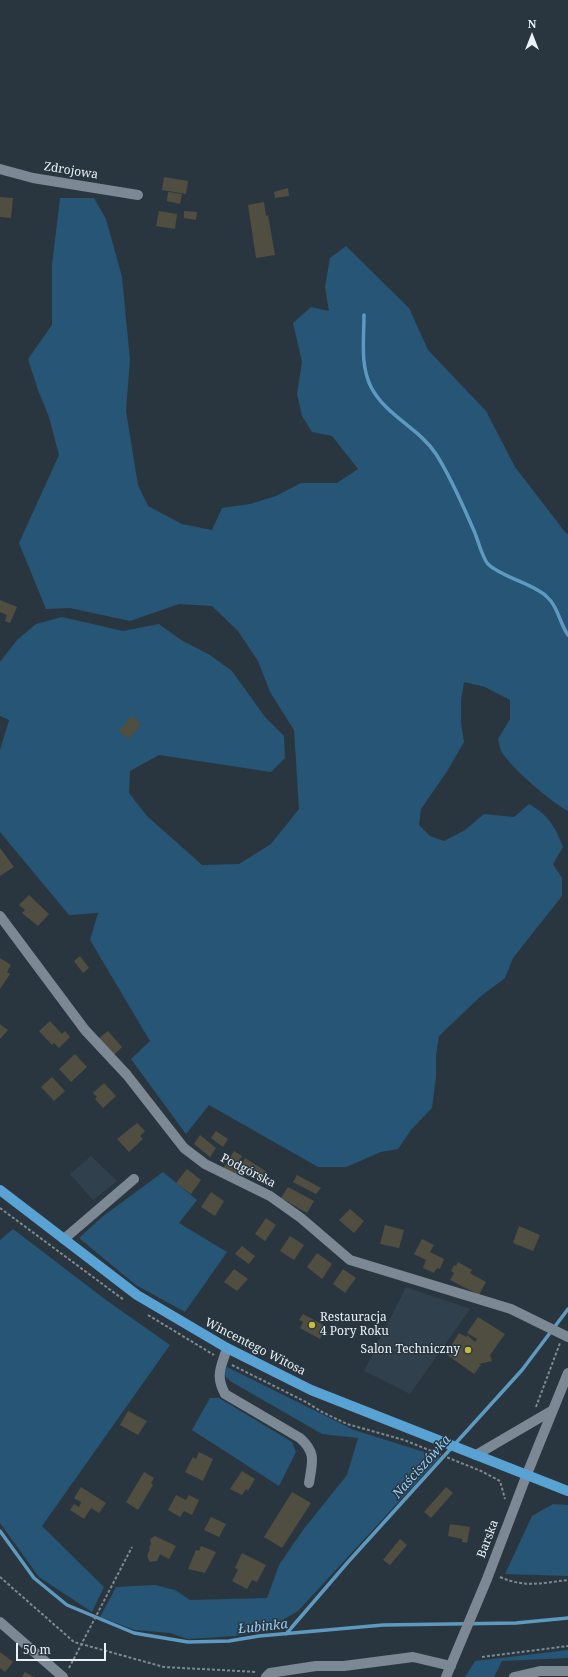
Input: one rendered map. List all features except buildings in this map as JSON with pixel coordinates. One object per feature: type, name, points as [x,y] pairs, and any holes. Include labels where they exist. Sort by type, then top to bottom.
[{"type":"main road","name":"Wincentego Witosa","points":[[0,1190],[137,1295],[227,1348],[311,1390],[568,1491]]},
{"type":"street","name":"Zdrojowa","points":[[0,169],[33,178],[138,195]]},
{"type":"street","name":"Podgórska","points":[[0,916],[85,1030],[127,1075],[184,1148],[205,1164],[270,1196],[301,1218],[350,1260],[511,1309],[563,1335]]},
{"type":"street","points":[[64,1239],[134,1179]]},
{"type":"street","points":[[227,1348],[219,1373],[219,1383],[225,1394],[300,1438],[307,1444],[311,1451],[313,1460],[308,1483]]},
{"type":"street","name":"Barska","points":[[446,1677],[488,1576],[568,1373]]},
{"type":"street","points":[[476,1455],[553,1410]]},
{"type":"street","points":[[0,1622],[22,1643],[64,1676]]},
{"type":"street","points":[[268,1675],[316,1666],[344,1666],[413,1657],[453,1663]]},
{"type":"street","points":[[514,1677],[540,1671],[568,1671]]},
{"type":"path","points":[[532,1413],[543,1391],[563,1335]]},
{"type":"path","points":[[435,1453],[459,1462],[500,1481],[510,1518]]},
{"type":"path","points":[[64,1676],[76,1656],[132,1547]]},
{"type":"path","points":[[488,1576],[515,1584],[533,1584],[568,1580]]},
{"type":"path","points":[[0,1577],[74,1642],[164,1667],[268,1675]]},
{"type":"path","points":[[482,1656],[568,1646]]},
{"type":"shaded area","points":[[60,198],[94,198],[106,219],[122,277],[130,360],[126,411],[138,485],[148,506],[182,524],[212,530],[222,508],[250,504],[276,496],[301,483],[337,483],[358,469],[332,436],[312,432],[302,416],[297,394],[302,362],[293,323],[311,307],[329,311],[325,287],[330,258],[346,246],[409,308],[428,350],[486,411],[515,467],[568,534],[568,811],[532,784],[513,766],[501,751],[498,739],[510,719],[510,700],[485,687],[464,682],[461,700],[461,723],[464,742],[446,773],[421,809],[419,825],[430,836],[444,841],[465,830],[484,814],[514,817],[529,804],[542,813],[554,827],[563,847],[553,864],[562,878],[562,896],[513,958],[505,978],[481,996],[439,1036],[432,1108],[411,1130],[398,1149],[381,1152],[346,1167],[318,1167],[209,1105],[186,1134],[131,1059],[150,1041],[90,940],[98,913],[69,915],[0,832],[0,750],[9,720],[0,716],[0,662],[17,640],[36,624],[62,617],[123,631],[159,624],[181,640],[210,655],[232,671],[265,717],[284,736],[285,758],[271,772],[159,755],[130,771],[129,793],[147,816],[202,865],[239,864],[271,844],[299,809],[294,730],[270,692],[258,661],[238,631],[212,606],[179,604],[130,621],[70,608],[46,609],[19,543],[59,455],[49,417],[28,359],[52,325],[52,265]]},
{"type":"shaded area","points":[[91,1156],[117,1181],[93,1200],[70,1174]]},
{"type":"shaded area","points":[[163,1172],[197,1200],[179,1223],[227,1252],[185,1312],[136,1285],[79,1238],[102,1217]]},
{"type":"shaded area","points":[[13,1229],[106,1300],[170,1345],[42,1526],[104,1587],[92,1612],[39,1577],[0,1523],[0,1240]]},
{"type":"shaded area","points":[[406,1287],[470,1309],[410,1394],[364,1371]]},
{"type":"shaded area","points":[[227,1367],[354,1430],[440,1457],[298,1611],[269,1628],[235,1636],[188,1639],[170,1633],[135,1630],[100,1617],[116,1587],[155,1585],[175,1590],[190,1600],[267,1598],[279,1565],[303,1530],[347,1475],[358,1438],[322,1434],[230,1381],[223,1374]]},
{"type":"shaded area","points":[[210,1398],[219,1398],[292,1442],[296,1452],[279,1486],[192,1430]]},
{"type":"shaded area","points":[[553,1504],[568,1505],[568,1576],[505,1574],[532,1516]]},
{"type":"shaded area","points":[[568,1650],[568,1658],[502,1661],[494,1677],[465,1677],[475,1661]]},
{"type":"waterway","points":[[364,315],[363,352],[365,370],[371,387],[377,397],[385,406],[421,437],[436,454],[457,493],[486,562],[501,573],[534,588],[546,596],[556,609],[562,625],[568,635]]},
{"type":"waterway","name":"Naściszówka","points":[[286,1634],[348,1562],[522,1370],[568,1309]]},
{"type":"waterway","name":"Łubinka","points":[[0,1531],[34,1578],[67,1605],[134,1633],[188,1642],[229,1641],[259,1636],[383,1625],[516,1623],[568,1618]]},
{"type":"place","name":"Restauracja 4 Pory Roku","points":[[312,1325]]},
{"type":"place","name":"Salon Techniczny","points":[[468,1350]]}]
